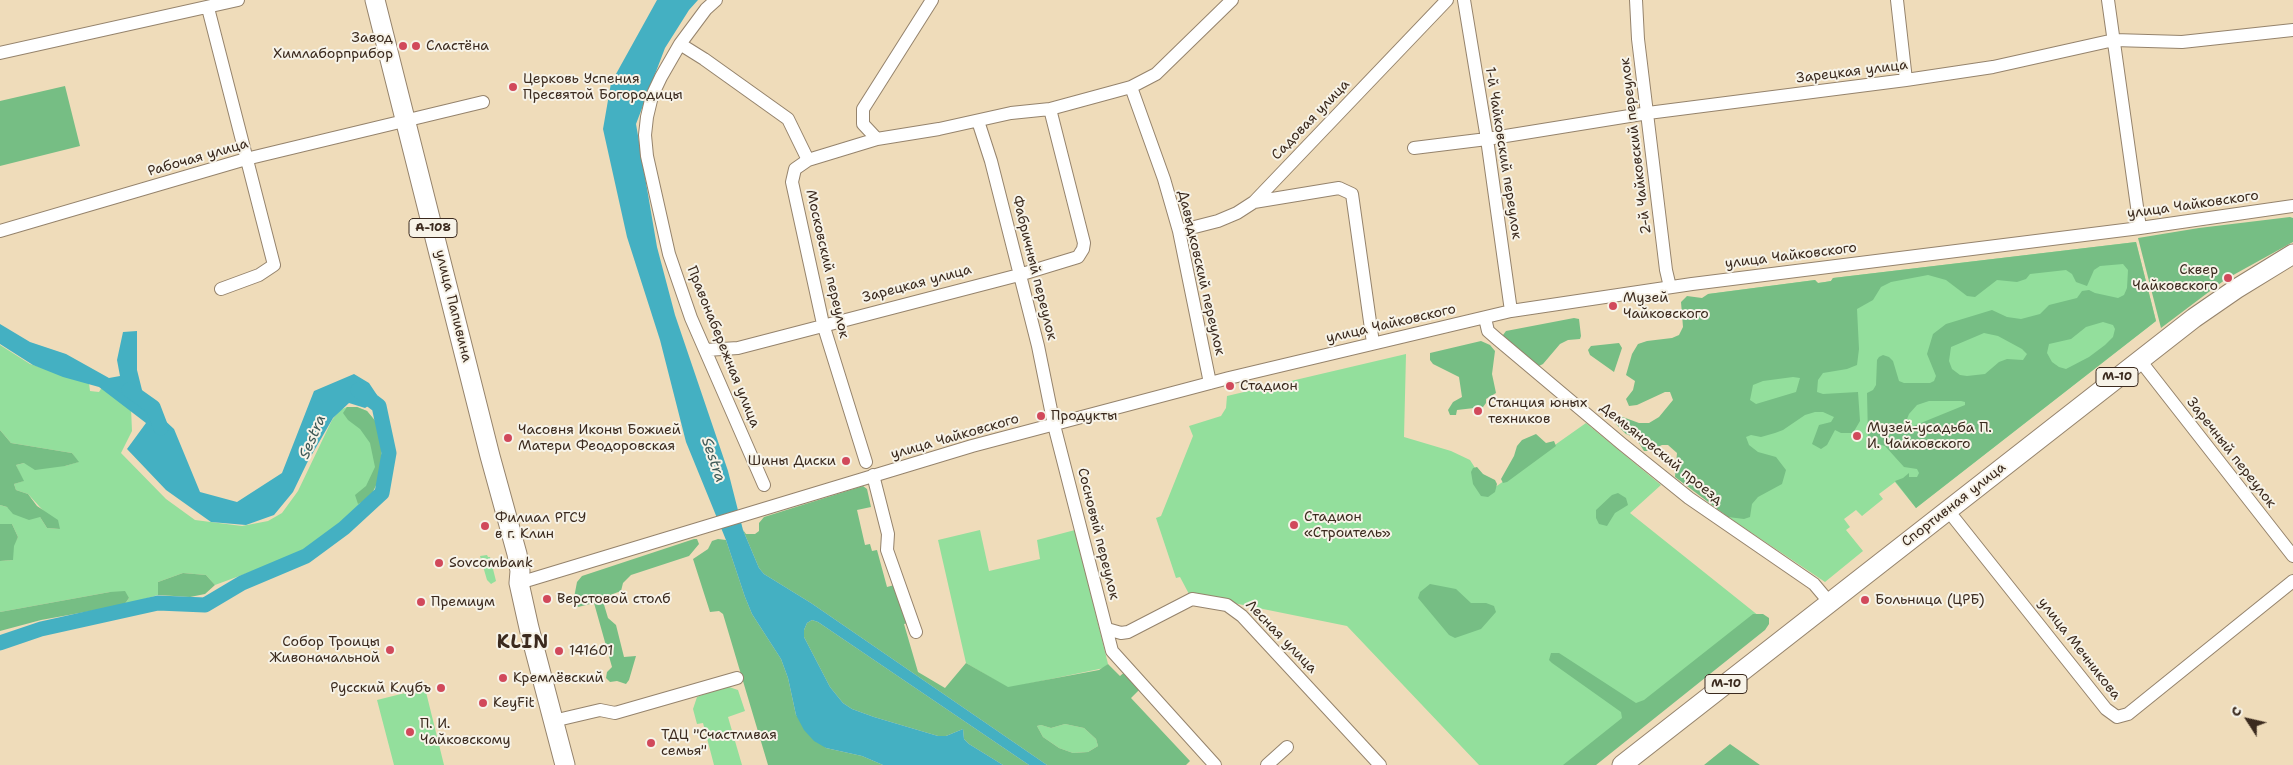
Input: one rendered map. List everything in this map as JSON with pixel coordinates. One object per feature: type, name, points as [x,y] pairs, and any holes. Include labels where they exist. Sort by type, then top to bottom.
[{"type":"highway","name":"улица Папивина","points":[[375,0],[490,456],[517,554],[520,571],[519,583]]},
{"type":"highway","name":"Спортивная улица","points":[[1622,765],[2194,318],[2236,289],[2293,254]]},
{"type":"highway","name":"Спортивная улица","points":[[1638,765],[2146,368],[2236,301],[2293,266]]},
{"type":"highway","name":"А-108","points":[[519,583],[565,765]]},
{"type":"street","points":[[0,54],[238,0]]},
{"type":"street","name":"Правонабережная улица","points":[[716,0],[706,9],[680,44],[652,96],[645,135],[647,156],[669,254],[691,318],[764,485]]},
{"type":"street","points":[[877,139],[863,124],[863,109],[932,0]]},
{"type":"street","points":[[680,44],[704,59],[788,120],[808,160],[877,139],[978,121],[1011,113],[1050,109],[1130,87],[1156,74],[1232,0]]},
{"type":"street","name":"Садовая улица","points":[[1178,231],[1218,221],[1237,213],[1254,202],[1447,0]]},
{"type":"street","name":"1-й Чайковский переулок","points":[[1464,0],[1487,139],[1511,311]]},
{"type":"street","name":"2-й Чайковский переулок","points":[[1636,0],[1638,39],[1666,270],[1670,287]]},
{"type":"street","points":[[1898,0],[1906,80]]},
{"type":"street","points":[[2108,0],[2140,228]]},
{"type":"street","points":[[208,8],[274,265],[259,275],[221,289]]},
{"type":"street","name":"Зарецкая улица","points":[[1414,148],[1487,139],[1648,113],[1993,67],[2114,40],[2182,42],[2293,30]]},
{"type":"street","name":"Давыдковский переулок","points":[[1130,87],[1164,179],[1178,231],[1210,382]]},
{"type":"street","name":"Рабочая улица","points":[[0,230],[246,159],[483,102]]},
{"type":"street","name":"Зарецкая улица","points":[[706,350],[738,348],[823,324],[1019,275],[1078,257],[1084,243],[1050,109]]},
{"type":"street","name":"Фабричный переулок","points":[[978,121],[988,148],[1038,346],[1054,424]]},
{"type":"street","name":"Московский переулок","points":[[808,160],[795,169],[792,182],[823,324],[866,462]]},
{"type":"street","points":[[1254,202],[1339,188],[1352,194],[1373,343]]},
{"type":"street","name":"улица Чайковского","points":[[519,583],[873,475],[1054,424],[1210,382],[1511,311],[1670,287],[2293,207]]},
{"type":"street","name":"Демьяновский проезд","points":[[1485,318],[1488,331],[1688,498],[1814,584],[1830,602]]},
{"type":"street","name":"Заречный переулок","points":[[2146,368],[2293,556]]},
{"type":"street","name":"Сосновый переулок","points":[[1054,424],[1112,650],[1215,765]]},
{"type":"street","points":[[873,475],[888,534],[887,550],[916,632]]},
{"type":"street","name":"улица Мечникова","points":[[1954,518],[2106,709],[2117,717],[2128,714],[2293,581]]},
{"type":"street","name":"Лесная улица","points":[[1106,629],[1121,633],[1128,632],[1192,599],[1227,605],[1242,616],[1380,765]]},
{"type":"street","points":[[553,721],[600,710],[615,713],[737,678]]},
{"type":"street","points":[[1267,765],[1287,747]]},
{"type":"green space","points":[[65,86],[80,146],[0,166],[0,101]]},
{"type":"green space","points":[[2293,218],[2293,242],[2226,279],[2161,328],[2138,238],[2199,228]]},
{"type":"green space","name":"Музей-усадьба П. И. Чайковского","points":[[2136,242],[2156,321],[1916,508],[1895,482],[1879,494],[1883,499],[1862,516],[1856,510],[1844,519],[1850,527],[1846,530],[1863,551],[1825,582],[1728,517],[1708,294],[1815,280],[1818,283],[1831,281],[1833,278]]},
{"type":"green space","name":"Музей-усадьба П. И. Чайковского","points":[[2136,242],[2156,321],[1916,508],[1895,481],[1909,473],[1909,477],[1917,477],[1919,473],[1917,469],[1904,467],[1885,446],[1871,442],[1868,436],[1867,393],[1873,390],[1876,385],[1877,360],[1879,357],[1883,355],[1893,361],[1899,381],[1904,383],[1930,383],[1934,381],[1936,376],[1927,354],[1933,334],[1946,324],[1992,310],[2007,317],[2021,319],[2040,314],[2049,305],[2077,298],[2082,291],[2089,290],[2118,298],[2124,295],[2127,288],[2128,270],[2123,264],[2100,266],[2094,270],[2087,286],[2076,282],[2072,274],[2066,270],[2030,274],[2026,279],[2017,282],[1997,280],[1975,297],[1967,296],[1946,280],[1928,275],[1891,282],[1881,287],[1873,300],[1857,309],[1859,349],[1857,365],[1847,369],[1823,373],[1818,380],[1817,392],[1823,394],[1858,392],[1860,421],[1853,433],[1841,433],[1835,430],[1827,445],[1821,449],[1812,444],[1819,425],[1831,422],[1834,417],[1823,412],[1815,412],[1805,415],[1783,430],[1775,433],[1761,437],[1751,435],[1746,437],[1749,445],[1758,452],[1776,457],[1786,470],[1782,484],[1758,497],[1752,504],[1750,517],[1744,519],[1728,517],[1675,477],[1677,453],[1668,445],[1644,451],[1636,438],[1626,434],[1616,424],[1615,419],[1620,416],[1639,423],[1649,423],[1659,417],[1673,400],[1670,392],[1665,392],[1637,405],[1629,406],[1626,399],[1633,390],[1635,381],[1626,375],[1632,354],[1638,344],[1679,335],[1683,327],[1681,302],[1687,296],[1702,298],[1708,294],[1815,280],[1818,283],[1831,281],[1833,278]],"holes":[[[2103,322],[2113,325],[2115,329],[2113,337],[2089,357],[2066,369],[2052,362],[2047,353],[2049,344],[2071,339],[2086,327]],[[1984,333],[1998,336],[2022,349],[2027,354],[2023,360],[2007,359],[1999,362],[1985,374],[1967,376],[1960,375],[1952,369],[1949,361],[1951,347]],[[1793,377],[1800,378],[1796,392],[1756,404],[1750,400],[1753,385],[1763,381]],[[1929,401],[1965,402],[1965,405],[1911,427],[1905,424],[1909,414],[1917,405]]]},
{"type":"green space","points":[[1574,318],[1579,319],[1580,339],[1568,340],[1560,344],[1543,364],[1539,366],[1535,365],[1505,340],[1503,335],[1506,331]]},
{"type":"green space","points":[[1481,341],[1490,345],[1495,351],[1492,374],[1496,393],[1486,399],[1483,407],[1457,410],[1456,415],[1450,415],[1448,410],[1453,402],[1462,397],[1459,377],[1433,364],[1430,360],[1430,353]]},
{"type":"green space","points":[[1619,343],[1622,348],[1614,372],[1590,355],[1588,350],[1591,346]]},
{"type":"green space","points":[[0,345],[30,364],[89,383],[90,391],[99,392],[104,384],[131,408],[132,431],[121,453],[166,499],[195,520],[242,526],[268,521],[282,513],[298,491],[332,420],[340,410],[347,407],[357,407],[367,411],[377,423],[382,466],[377,483],[370,498],[361,508],[328,535],[299,554],[215,585],[206,575],[183,573],[158,582],[158,595],[124,605],[129,598],[110,592],[0,612],[0,561],[13,560],[13,546],[18,537],[12,524],[0,524],[0,505],[40,517],[47,528],[60,529],[28,494],[16,490],[14,484],[23,481],[16,465],[24,463],[65,466],[78,462],[72,453],[11,443],[0,430]]},
{"type":"green space","points":[[1406,354],[1404,437],[1451,451],[1470,460],[1477,471],[1484,495],[1586,423],[1661,485],[1630,513],[1759,616],[1571,765],[1479,765],[1347,626],[1189,594],[1180,577],[1176,578],[1156,518],[1161,516],[1193,436],[1189,426],[1221,416],[1226,408],[1227,396]]},
{"type":"green space","points":[[347,407],[357,407],[367,411],[377,423],[381,447],[382,466],[377,483],[370,498],[358,504],[355,495],[366,486],[375,467],[370,443],[360,429],[348,420],[343,413]]},
{"type":"green space","points":[[0,430],[11,443],[72,453],[79,462],[35,470],[24,463],[16,465],[24,481],[14,484],[16,490],[28,494],[37,506],[58,520],[60,529],[47,528],[40,517],[29,520],[13,514],[7,507],[0,505]]},
{"type":"green space","points":[[1536,434],[1546,443],[1554,441],[1556,446],[1503,483],[1501,479],[1514,456],[1517,446],[1522,440]]},
{"type":"green space","points":[[1477,467],[1483,474],[1495,480],[1497,484],[1495,492],[1488,497],[1481,496],[1473,484],[1471,472],[1473,468]]},
{"type":"green space","points":[[863,486],[867,489],[871,507],[857,510],[865,545],[870,544],[872,551],[877,550],[887,587],[898,584],[913,622],[904,624],[918,672],[945,688],[966,663],[1008,687],[1099,670],[1108,664],[1120,676],[1126,671],[1141,688],[1131,698],[1190,761],[1186,765],[1047,765],[811,603],[764,574],[759,568],[743,530],[746,534],[755,534],[759,531],[759,523],[764,517]],"holes":[[[1065,724],[1084,728],[1096,739],[1098,746],[1088,752],[1073,753],[1059,748],[1043,737],[1037,726],[1041,725],[1051,728]]]},
{"type":"green space","points":[[1618,493],[1626,498],[1628,505],[1615,513],[1607,526],[1599,524],[1596,518],[1596,510],[1612,495]]},
{"type":"green space","points":[[0,524],[12,524],[18,537],[14,546],[13,560],[0,561]]},
{"type":"green space","points":[[980,530],[989,571],[1040,559],[1037,540],[1075,530],[1108,664],[1104,668],[1008,688],[966,663],[938,540]]},
{"type":"green space","points":[[697,539],[699,544],[689,556],[631,575],[623,583],[621,591],[602,598],[608,618],[616,625],[624,657],[636,656],[626,684],[617,681],[610,682],[606,678],[607,672],[612,667],[594,603],[578,607],[573,603],[577,582],[582,576]]},
{"type":"green space","points":[[718,539],[726,540],[752,614],[781,659],[788,678],[796,715],[826,748],[862,756],[883,765],[768,765],[723,614],[719,611],[710,612],[693,559],[708,549],[712,541]]},
{"type":"green space","points":[[487,555],[490,557],[496,581],[491,584],[487,580],[480,556]]},
{"type":"green space","points":[[183,573],[206,575],[215,585],[205,594],[190,597],[158,595],[158,582]]},
{"type":"green space","points":[[1430,584],[1456,589],[1471,603],[1486,603],[1494,606],[1496,612],[1481,629],[1455,638],[1449,635],[1418,598],[1420,592]]},
{"type":"green space","points":[[125,591],[129,598],[124,605],[41,620],[0,631],[0,612]]},
{"type":"green space","points":[[1753,614],[1763,614],[1769,618],[1769,624],[1765,630],[1596,765],[1563,765],[1622,718],[1621,712],[1552,663],[1549,660],[1551,653],[1559,653],[1636,703],[1644,700]]},
{"type":"green space","points":[[812,620],[818,622],[1029,765],[1003,765],[969,744],[964,739],[963,729],[946,736],[938,736],[874,717],[852,709],[843,703],[830,687],[804,637],[807,623]]},
{"type":"green space","points":[[726,686],[738,690],[745,711],[728,717],[742,765],[714,765],[703,723],[697,724],[693,709],[697,697]]},
{"type":"green space","points":[[425,688],[444,765],[394,765],[377,700]]},
{"type":"green space","points":[[1065,724],[1084,728],[1096,739],[1098,746],[1088,752],[1073,753],[1059,748],[1043,737],[1037,726],[1041,725],[1051,728]]},
{"type":"green space","points":[[1730,744],[1760,765],[1704,765]]},
{"type":"water","points":[[657,0],[698,0],[689,10],[665,48],[636,124],[657,247],[675,315],[728,471],[743,530],[759,568],[764,574],[811,603],[1047,765],[1029,765],[818,622],[812,620],[807,623],[804,637],[830,687],[843,703],[852,709],[874,717],[938,736],[946,736],[963,729],[964,739],[969,744],[1003,765],[883,765],[862,756],[826,748],[814,741],[804,730],[796,715],[788,678],[781,659],[752,614],[726,540],[686,442],[660,340],[627,237],[603,129],[611,83]]},
{"type":"water","points":[[0,324],[30,342],[66,354],[109,378],[120,376],[117,360],[123,332],[137,331],[137,370],[145,402],[174,429],[200,492],[237,502],[282,473],[314,391],[354,374],[369,383],[377,395],[376,401],[365,408],[349,403],[333,418],[293,492],[274,515],[246,525],[211,522],[166,490],[127,449],[146,423],[99,387],[63,377],[33,365],[0,344]]},
{"type":"waterway","name":"Sestra","points":[[129,390],[153,407],[161,428]]},
{"type":"waterway","name":"Sestra","points":[[0,643],[41,629],[158,603],[205,605],[242,583],[306,556],[344,528],[382,493],[389,453],[379,406],[358,390]]},
{"type":"place","name":"Завод Химлаборприбор","points":[[403,46]]},
{"type":"place","name":"Сластёна","points":[[416,46]]},
{"type":"place","name":"Церковь Успения Пресвятой Богородицы","points":[[513,87]]},
{"type":"place","name":"Сквер Чайковского","points":[[2228,278]]},
{"type":"place","name":"Музей Чайковского","points":[[1613,306]]},
{"type":"place","name":"Стадион","points":[[1230,386]]},
{"type":"place","name":"Станция юных техников","points":[[1478,411]]},
{"type":"place","name":"Продукты","points":[[1041,416]]},
{"type":"place","name":"Музей-усадьба П. И. Чайковского","points":[[1857,436]]},
{"type":"place","name":"Часовня Иконы Божией Матери Феодоровская","points":[[508,438]]},
{"type":"place","name":"Шины Диски","points":[[846,461]]},
{"type":"place","name":"Стадион «Строитель»","points":[[1294,525]]},
{"type":"place","name":"Филиал РГСУ в г. Клин","points":[[485,526]]},
{"type":"place","name":"Sovcombank","points":[[439,563]]},
{"type":"place","name":"Верстовой столб","points":[[547,599]]},
{"type":"place","name":"Больница (ЦРБ)","points":[[1865,600]]},
{"type":"place","name":"Премиум","points":[[421,602]]},
{"type":"place","name":"Собор Троицы Живоначальной","points":[[390,650]]},
{"type":"place","name":"141601","points":[[559,651]]},
{"type":"place","name":"Кремлёвский","points":[[503,678]]},
{"type":"place","name":"Русский Клубъ","points":[[441,688]]},
{"type":"place","name":"KeyFit","points":[[483,703]]},
{"type":"place","name":"П. И. Чайковскому","points":[[410,732]]},
{"type":"place","name":"ТДЦ \"Счастливая семья\"","points":[[651,743]]},
{"type":"district","name":"KLIN","points":[[523,643]]}]
